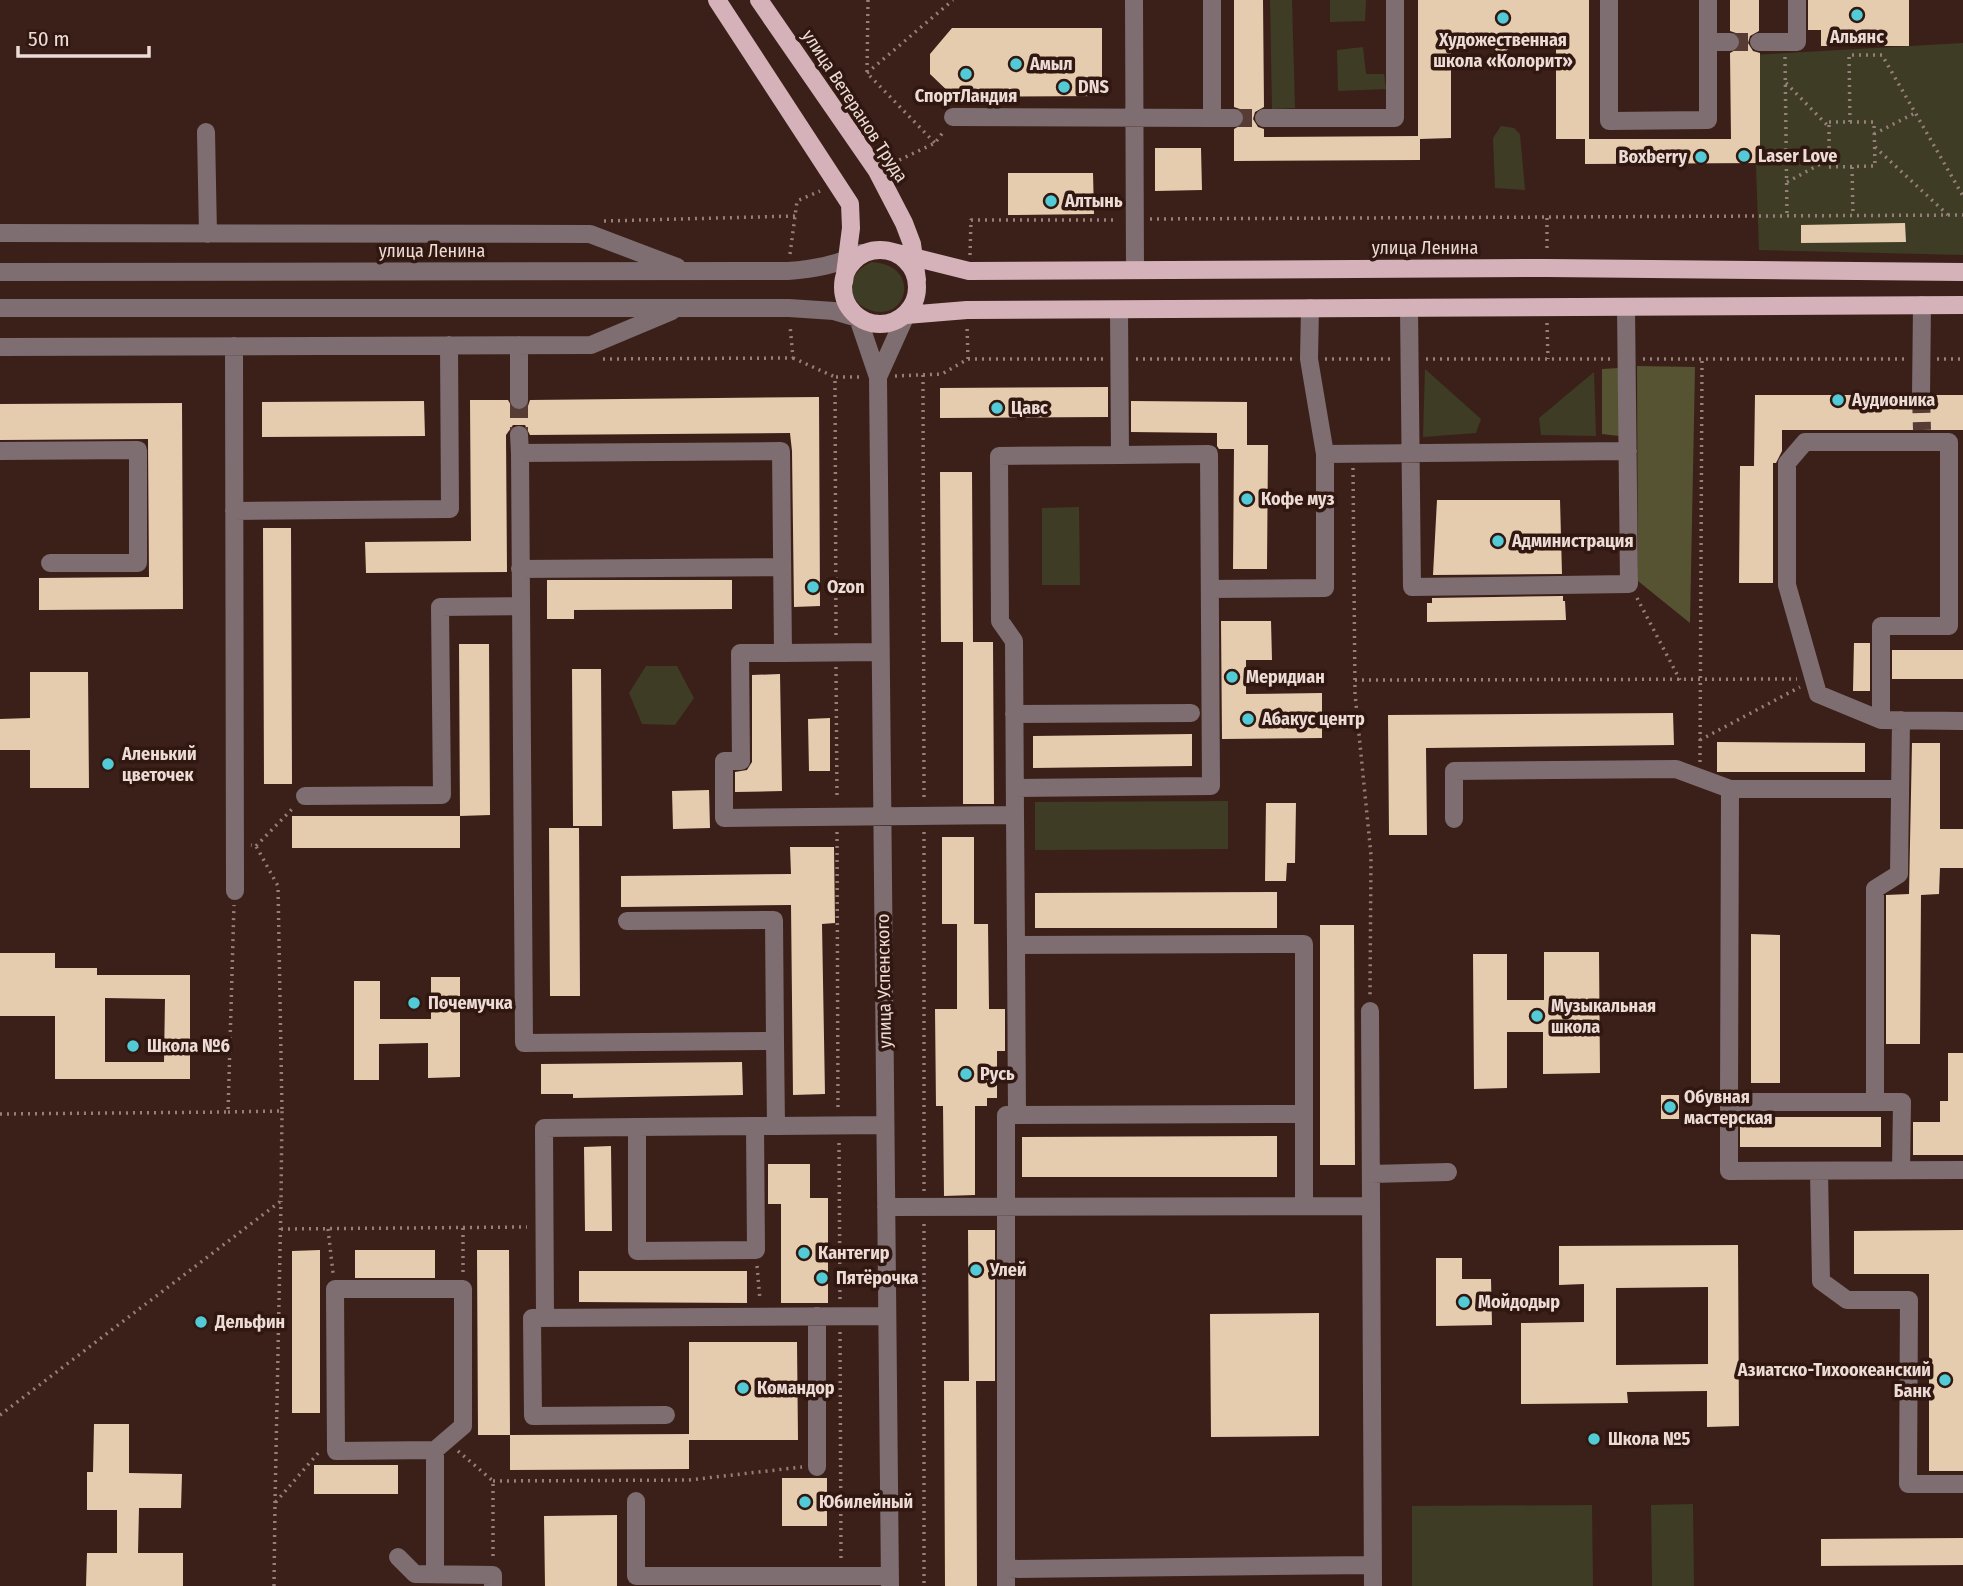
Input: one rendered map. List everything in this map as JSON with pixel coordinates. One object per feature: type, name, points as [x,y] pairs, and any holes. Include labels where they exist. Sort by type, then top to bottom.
[{"type":"main road","points":[[717,0],[850,204],[854,257],[844,282],[846,302],[858,318],[867,323],[887,324],[905,315],[967,310],[1963,305]]},
{"type":"main road","name":"улица Ветеранов Труда","points":[[760,0],[877,171],[912,244],[917,280]]},
{"type":"main road","points":[[854,257],[880,249],[902,258],[910,267],[917,280],[916,292],[912,307],[905,315]]},
{"type":"main road","name":"улица Ленина","points":[[890,251],[969,271],[1547,268],[1963,272]]},
{"type":"street","points":[[1134,0],[1135,270]]},
{"type":"street","points":[[1212,0],[1212,118]]},
{"type":"street","points":[[1264,118],[1395,118],[1395,0]]},
{"type":"street","points":[[1609,0],[1609,121],[1709,120],[1708,0]]},
{"type":"street","points":[[1759,42],[1797,42],[1797,0]]},
{"type":"street","points":[[1708,42],[1730,42]]},
{"type":"street","points":[[953,117],[1234,118]]},
{"type":"street","points":[[206,132],[208,234]]},
{"type":"street","points":[[0,233],[590,234],[687,271]]},
{"type":"street","name":"улица Ленина","points":[[0,272],[788,271],[818,269],[854,257]]},
{"type":"street","points":[[1921,395],[1922,305]]},
{"type":"street","points":[[1409,308],[1412,587],[1629,584],[1626,307]]},
{"type":"street","points":[[0,308],[813,308],[858,318],[878,377]]},
{"type":"street","points":[[0,347],[591,345],[681,308]]},
{"type":"street","points":[[1210,589],[1325,588],[1325,454],[1309,359],[1310,309]]},
{"type":"street","points":[[1119,310],[1120,455]]},
{"type":"street","points":[[878,377],[905,315]]},
{"type":"street","points":[[234,511],[450,509],[449,345]]},
{"type":"street","points":[[519,345],[519,400]]},
{"type":"street","points":[[234,346],[235,891]]},
{"type":"street","name":"улица Успенского","points":[[878,377],[890,1581]]},
{"type":"street","points":[[1881,720],[1881,626],[1956,626],[1949,442],[1922,436],[1805,442],[1787,463],[1787,585],[1818,694],[1881,720],[1963,721]]},
{"type":"street","points":[[775,1041],[524,1043],[520,444],[781,451],[783,653]]},
{"type":"street","points":[[0,451],[138,450],[138,563],[50,563]]},
{"type":"street","points":[[1325,454],[1628,451]]},
{"type":"street","points":[[1015,788],[1211,786],[1209,454],[999,456],[1000,621],[1014,641],[1017,1115]]},
{"type":"street","points":[[520,569],[782,567]]},
{"type":"street","points":[[305,796],[442,795],[440,607],[521,606]]},
{"type":"street","points":[[880,652],[740,653],[741,761],[724,761],[724,818],[1015,815]]},
{"type":"street","points":[[1014,715],[1191,713]]},
{"type":"street","points":[[1875,1102],[1875,889],[1899,874],[1901,720]]},
{"type":"street","points":[[1454,819],[1454,771],[1676,769],[1730,789],[1900,789]]},
{"type":"street","points":[[1730,789],[1729,1171],[1963,1170]]},
{"type":"street","points":[[627,921],[774,920],[776,1126]]},
{"type":"street","points":[[1016,945],[1304,944],[1304,1206]]},
{"type":"street","points":[[1370,1011],[1373,1586]]},
{"type":"street","points":[[1729,1102],[1902,1102],[1901,1170]]},
{"type":"street","points":[[1304,1114],[1006,1115],[1006,1578],[1373,1565]]},
{"type":"street","points":[[545,1318],[544,1128],[885,1125]]},
{"type":"street","points":[[637,1127],[637,1251],[756,1250],[755,1126]]},
{"type":"street","points":[[1819,1171],[1821,1281],[1847,1300],[1909,1300],[1908,1484],[1963,1484]]},
{"type":"street","points":[[1371,1174],[1448,1172]]},
{"type":"street","points":[[886,1207],[1371,1206]]},
{"type":"street","points":[[335,1289],[463,1289],[463,1426],[440,1446],[336,1451],[335,1289]]},
{"type":"street","points":[[817,1316],[817,1467]]},
{"type":"street","points":[[666,1415],[533,1416],[532,1318],[887,1316]]},
{"type":"street","points":[[435,1574],[440,1446]]},
{"type":"street","points":[[636,1501],[636,1576],[841,1576],[890,1581]]},
{"type":"street","points":[[398,1557],[415,1574],[494,1580]]},
{"type":"path","points":[[868,0],[867,73],[935,143]]},
{"type":"path","points":[[867,73],[953,0]]},
{"type":"path","points":[[1785,42],[1787,216]]},
{"type":"path","points":[[1850,122],[1849,55],[1882,55],[1963,196]]},
{"type":"path","points":[[1785,82],[1829,127]]},
{"type":"path","points":[[1874,134],[1915,113]]},
{"type":"path","points":[[1829,122],[1874,122],[1875,166],[1829,167],[1829,127],[1829,122]]},
{"type":"path","points":[[1875,147],[1948,215]]},
{"type":"path","points":[[1787,182],[1828,160]]},
{"type":"path","points":[[1852,167],[1853,216]]},
{"type":"path","points":[[969,271],[971,220],[1963,215]]},
{"type":"path","points":[[590,234],[606,220],[795,216]]},
{"type":"path","points":[[967,310],[968,359]]},
{"type":"path","points":[[793,358],[835,376],[878,377],[943,374],[968,359],[1963,359]]},
{"type":"path","points":[[1700,778],[1702,359]]},
{"type":"path","points":[[923,375],[924,1586]]},
{"type":"path","points":[[835,376],[841,1576]]},
{"type":"path","points":[[1353,454],[1355,680],[1371,855],[1370,1011]]},
{"type":"path","points":[[1629,584],[1680,680]]},
{"type":"path","points":[[1355,680],[1814,679]]},
{"type":"path","points":[[1700,740],[1814,679]]},
{"type":"path","points":[[257,846],[305,796]]},
{"type":"path","points":[[235,841],[257,846],[278,886],[282,1111],[274,1586]]},
{"type":"path","points":[[228,1112],[235,891]]},
{"type":"path","points":[[0,1114],[282,1111]]},
{"type":"path","points":[[0,1415],[281,1200]]},
{"type":"path","points":[[281,1229],[544,1227]]},
{"type":"path","points":[[463,1228],[463,1289]]},
{"type":"path","points":[[328,1229],[335,1289]]},
{"type":"path","points":[[756,1250],[761,1316]]},
{"type":"path","points":[[275,1503],[336,1432]]},
{"type":"path","points":[[440,1446],[493,1481],[689,1480],[792,1468],[840,1467]]},
{"type":"path","points":[[493,1481],[494,1580]]},
{"type":"shaded area","points":[[1270,0],[1292,0],[1295,108],[1272,109]]},
{"type":"shaded area","points":[[1330,0],[1366,0],[1365,21],[1330,22]]},
{"type":"shaded area","points":[[1963,43],[1963,255],[1759,250],[1752,55]]},
{"type":"shaded area","points":[[1363,47],[1366,74],[1384,74],[1386,89],[1338,91],[1337,50]]},
{"type":"shaded area","points":[[1501,126],[1514,128],[1520,134],[1525,190],[1495,188],[1493,138]]},
{"type":"shaded area","points":[[872,262],[888,265],[898,273],[903,282],[901,301],[883,312],[860,305],[851,291],[852,280],[862,267]]},
{"type":"shaded area","points":[[1637,366],[1695,367],[1690,623],[1638,581]]},
{"type":"shaded area","points":[[1619,368],[1619,436],[1602,434],[1602,369]]},
{"type":"shaded area","points":[[1425,369],[1481,419],[1476,433],[1423,437]]},
{"type":"shaded area","points":[[1594,372],[1596,436],[1541,435],[1539,418]]},
{"type":"shaded area","points":[[1079,507],[1080,585],[1042,585],[1042,508]]},
{"type":"shaded area","points":[[646,666],[677,666],[694,698],[675,725],[642,724],[629,693]]},
{"type":"shaded area","points":[[1228,801],[1228,849],[1035,850],[1035,802]]},
{"type":"shaded area","points":[[1693,1504],[1694,1586],[1652,1586],[1651,1505]]},
{"type":"shaded area","points":[[1592,1505],[1593,1586],[1412,1586],[1412,1506]]},
{"type":"building","points":[[1234,0],[1263,0],[1264,107],[1255,112],[1253,119],[1258,127],[1264,129],[1264,137],[1418,136],[1418,0],[1589,0],[1589,139],[1556,139],[1556,35],[1523,35],[1501,56],[1482,35],[1451,35],[1451,138],[1420,139],[1420,160],[1234,161],[1234,129],[1243,124],[1245,117],[1240,109],[1234,107]]},
{"type":"building","points":[[1730,0],[1759,0],[1759,31],[1750,36],[1748,43],[1753,51],[1760,53],[1760,163],[1585,164],[1585,139],[1731,139],[1730,53],[1739,48],[1741,41],[1736,33],[1730,31]]},
{"type":"building","name":"Альянс","points":[[1808,0],[1909,0],[1909,46],[1821,46],[1821,30],[1808,30]]},
{"type":"building","name":"Амыл","points":[[952,28],[1102,28],[1102,96],[954,97],[930,74],[930,54]]},
{"type":"building","points":[[1155,148],[1201,148],[1202,190],[1155,191]]},
{"type":"building","name":"Алтынь","points":[[1008,173],[1093,173],[1094,214],[1008,215]]},
{"type":"building","points":[[1905,223],[1906,242],[1801,243],[1801,225]]},
{"type":"building","points":[[1108,387],[1108,417],[940,418],[940,388]]},
{"type":"building","points":[[1755,395],[1910,395],[1915,404],[1922,406],[1930,401],[1932,395],[1963,395],[1963,430],[1782,430],[1782,451],[1776,463],[1773,463],[1773,583],[1739,583],[1740,466],[1754,466]]},
{"type":"building","points":[[819,397],[820,606],[794,607],[790,433],[530,435],[525,425],[513,425],[506,435],[507,572],[366,573],[365,542],[471,541],[470,400],[508,400],[513,409],[520,411],[528,406],[530,400]]},
{"type":"building","points":[[424,401],[425,436],[262,437],[262,402]]},
{"type":"building","points":[[1131,401],[1247,402],[1247,445],[1268,445],[1267,569],[1233,569],[1234,449],[1219,449],[1217,433],[1131,432]]},
{"type":"building","points":[[182,403],[183,609],[39,610],[39,578],[149,577],[148,439],[0,440],[0,404]]},
{"type":"building","points":[[940,472],[972,472],[973,642],[993,642],[994,804],[963,804],[963,642],[941,642]]},
{"type":"building","name":"Администрация","points":[[1437,500],[1560,500],[1562,574],[1433,575]]},
{"type":"building","points":[[263,528],[291,528],[292,784],[264,784]]},
{"type":"building","points":[[547,580],[732,580],[732,609],[574,610],[574,619],[547,619]]},
{"type":"building","points":[[1563,596],[1566,620],[1427,622],[1427,603],[1432,603],[1432,598]]},
{"type":"building","name":"Меридиан","points":[[1221,621],[1271,621],[1272,660],[1246,660],[1246,694],[1322,693],[1322,738],[1222,739]]},
{"type":"building","points":[[1854,643],[1870,643],[1870,691],[1853,691]]},
{"type":"building","points":[[459,644],[489,644],[490,815],[460,816]]},
{"type":"building","points":[[1892,650],[1963,650],[1963,679],[1892,679]]},
{"type":"building","points":[[572,669],[601,669],[602,826],[573,826]]},
{"type":"building","points":[[30,672],[88,672],[89,788],[30,788],[30,750],[0,750],[0,719],[30,718]]},
{"type":"building","points":[[780,674],[782,791],[735,792],[735,772],[747,770],[752,762],[752,675]]},
{"type":"building","points":[[1673,713],[1674,745],[1426,748],[1427,835],[1389,835],[1388,715]]},
{"type":"building","points":[[830,718],[830,771],[809,771],[808,719]]},
{"type":"building","points":[[1192,734],[1192,766],[1033,768],[1033,736]]},
{"type":"building","points":[[1717,742],[1865,743],[1865,772],[1717,772]]},
{"type":"building","points":[[1912,743],[1940,743],[1940,829],[1963,829],[1963,868],[1940,868],[1939,894],[1921,895],[1920,1044],[1886,1044],[1886,895],[1909,894]]},
{"type":"building","points":[[709,790],[710,828],[673,829],[672,791]]},
{"type":"building","points":[[1266,803],[1296,803],[1295,863],[1287,863],[1286,881],[1265,881]]},
{"type":"building","points":[[292,816],[460,816],[460,848],[292,848]]},
{"type":"building","points":[[549,828],[579,828],[580,996],[550,996]]},
{"type":"building","points":[[942,837],[974,837],[974,924],[988,924],[989,1009],[1005,1009],[1005,1051],[997,1051],[997,1098],[987,1098],[987,1106],[975,1106],[975,1195],[944,1196],[943,1106],[936,1106],[935,1009],[957,1009],[957,924],[942,924]]},
{"type":"building","points":[[790,847],[834,847],[835,923],[822,924],[825,1094],[793,1095],[791,905],[621,907],[621,876],[791,874]]},
{"type":"building","points":[[1277,892],[1277,928],[1035,928],[1035,893]]},
{"type":"building","points":[[1320,925],[1354,925],[1355,1165],[1320,1165]]},
{"type":"building","points":[[1751,934],[1780,935],[1780,1083],[1751,1083]]},
{"type":"building","name":"Музыкальная школа","points":[[1544,952],[1599,952],[1600,1073],[1543,1074],[1543,1032],[1507,1032],[1507,1088],[1474,1089],[1473,954],[1507,954],[1507,1000],[1544,1000]]},
{"type":"building","points":[[0,953],[55,953],[55,968],[97,968],[97,975],[190,975],[190,1079],[55,1079],[55,1016],[0,1016]],"holes":[[[105,998],[165,999],[164,1062],[105,1062]]]},
{"type":"building","points":[[431,977],[460,977],[460,1077],[428,1078],[428,1043],[379,1044],[379,1080],[354,1080],[354,981],[380,981],[380,1019],[431,1019]]},
{"type":"building","points":[[1948,1053],[1963,1053],[1963,1155],[1913,1155],[1913,1122],[1940,1122],[1940,1101],[1948,1101]]},
{"type":"building","points":[[742,1062],[743,1095],[573,1098],[573,1094],[541,1094],[541,1064]]},
{"type":"building","name":"Обувная мастерская","points":[[1661,1095],[1679,1095],[1679,1119],[1661,1119]]},
{"type":"building","points":[[1740,1117],[1881,1117],[1881,1147],[1740,1147]]},
{"type":"building","points":[[1277,1136],[1277,1177],[1022,1177],[1022,1137]]},
{"type":"building","points":[[611,1146],[612,1231],[585,1231],[584,1147]]},
{"type":"building","name":"Кантегир","points":[[768,1164],[810,1164],[810,1198],[828,1198],[828,1303],[781,1303],[781,1204],[768,1204]]},
{"type":"building","points":[[968,1230],[995,1230],[995,1381],[969,1381]]},
{"type":"building","points":[[1963,1230],[1963,1471],[1929,1471],[1929,1274],[1854,1274],[1854,1231]]},
{"type":"building","points":[[1738,1245],[1739,1426],[1707,1427],[1707,1391],[1627,1392],[1628,1403],[1521,1404],[1521,1323],[1584,1322],[1584,1284],[1559,1285],[1559,1246]],"holes":[[[1708,1287],[1708,1364],[1616,1365],[1616,1288]]]},
{"type":"building","points":[[320,1250],[320,1413],[292,1413],[292,1251]]},
{"type":"building","points":[[355,1250],[435,1250],[435,1278],[355,1278]]},
{"type":"building","points":[[477,1250],[509,1250],[510,1435],[478,1435]]},
{"type":"building","name":"Мойдодыр","points":[[1436,1258],[1462,1258],[1462,1279],[1491,1279],[1492,1325],[1436,1326]]},
{"type":"building","points":[[579,1271],[747,1271],[747,1303],[579,1302]]},
{"type":"building","points":[[1319,1313],[1319,1436],[1211,1437],[1210,1314]]},
{"type":"building","name":"Командор","points":[[689,1342],[797,1342],[798,1440],[689,1440],[689,1469],[510,1470],[510,1435],[689,1434]]},
{"type":"building","points":[[944,1381],[976,1381],[977,1586],[945,1586]]},
{"type":"building","points":[[94,1424],[129,1424],[129,1473],[182,1474],[181,1508],[139,1508],[138,1553],[183,1553],[183,1586],[86,1586],[87,1553],[117,1553],[117,1510],[87,1510],[87,1472],[93,1472]]},
{"type":"building","points":[[314,1465],[398,1465],[398,1494],[314,1494]]},
{"type":"building","name":"Юбилейный","points":[[782,1478],[827,1478],[827,1526],[782,1526]]},
{"type":"building","points":[[617,1515],[617,1586],[545,1586],[544,1516]]},
{"type":"building","points":[[1963,1538],[1963,1565],[1821,1566],[1821,1539]]},
{"type":"tunnel","points":[[1730,42],[1759,42]]},
{"type":"tunnel","points":[[1234,118],[1264,118]]},
{"type":"tunnel","points":[[1921,395],[1922,430]]},
{"type":"tunnel","points":[[519,400],[519,435]]},
{"type":"place","name":"Альянс","points":[[1857,15]]},
{"type":"place","name":"Художественная школа «Колорит»","points":[[1503,18]]},
{"type":"place","name":"Амыл","points":[[1016,64]]},
{"type":"place","name":"СпортЛандия","points":[[966,74]]},
{"type":"place","name":"DNS","points":[[1064,87]]},
{"type":"place","name":"Laser Love","points":[[1744,156]]},
{"type":"place","name":"Boxberry","points":[[1701,157]]},
{"type":"place","name":"Алтынь","points":[[1051,201]]},
{"type":"place","name":"Аудионика","points":[[1838,400]]},
{"type":"place","name":"Цавс","points":[[997,408]]},
{"type":"place","name":"Кофе муз","points":[[1247,499]]},
{"type":"place","name":"Администрация","points":[[1498,541]]},
{"type":"place","name":"Ozon","points":[[813,587]]},
{"type":"place","name":"Меридиан","points":[[1232,677]]},
{"type":"place","name":"Абакус центр","points":[[1248,719]]},
{"type":"place","name":"Аленький цветочек","points":[[108,764]]},
{"type":"place","name":"Почемучка","points":[[414,1003]]},
{"type":"place","name":"Музыкальная школа","points":[[1537,1016]]},
{"type":"place","name":"Школа №6","points":[[133,1046]]},
{"type":"place","name":"Русь","points":[[966,1074]]},
{"type":"place","name":"Обувная мастерская","points":[[1670,1107]]},
{"type":"place","name":"Кантегир","points":[[804,1253]]},
{"type":"place","name":"Улей","points":[[976,1270]]},
{"type":"place","name":"Пятёрочка","points":[[822,1278]]},
{"type":"place","name":"Мойдодыр","points":[[1464,1302]]},
{"type":"place","name":"Дельфин","points":[[201,1322]]},
{"type":"place","name":"Азиатско-Тихоокеанский Банк","points":[[1945,1380]]},
{"type":"place","name":"Командор","points":[[743,1388]]},
{"type":"place","name":"Школа №5","points":[[1594,1439]]},
{"type":"place","name":"Юбилейный","points":[[805,1502]]}]
